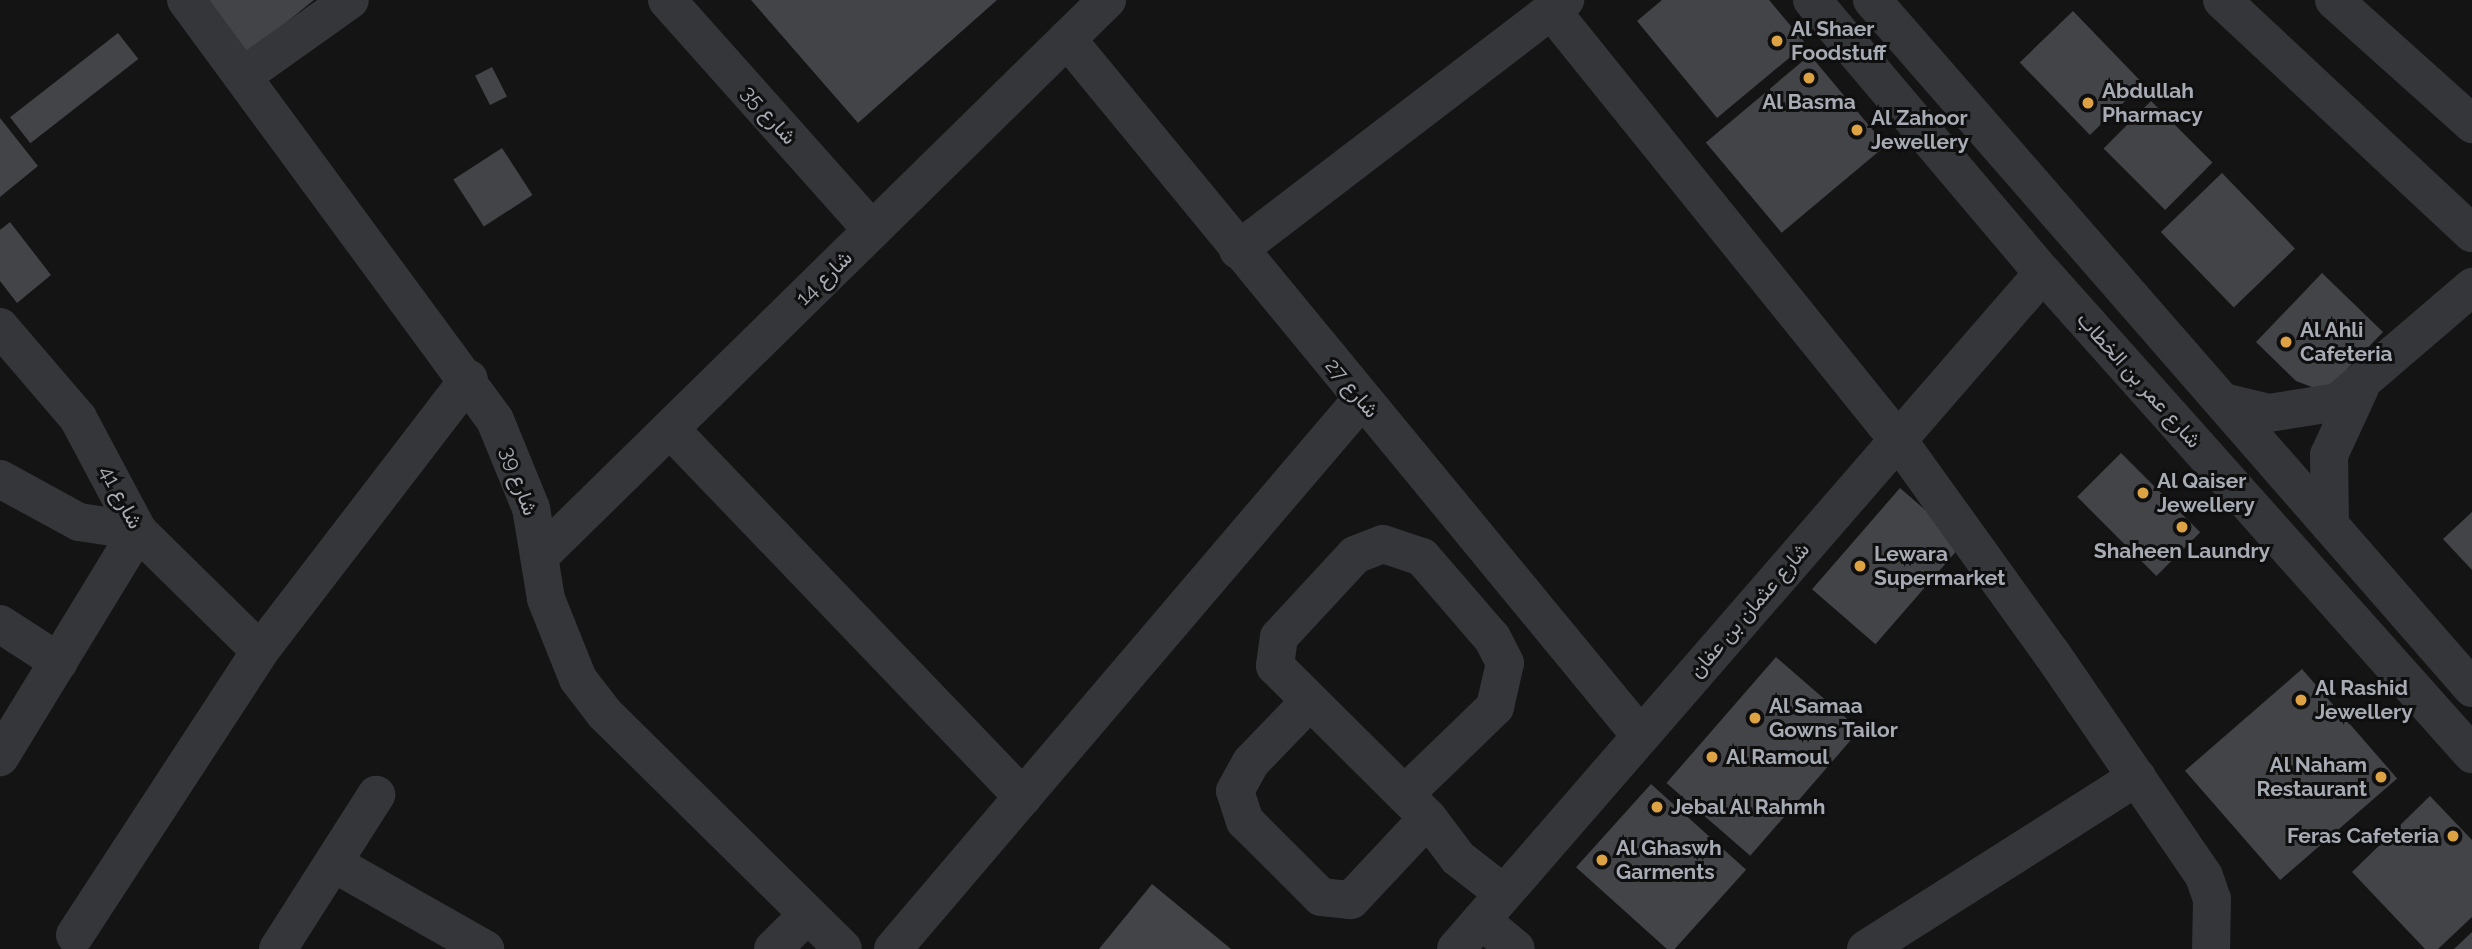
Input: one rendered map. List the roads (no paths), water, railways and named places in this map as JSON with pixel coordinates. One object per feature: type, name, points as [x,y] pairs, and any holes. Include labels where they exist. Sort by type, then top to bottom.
[{"type":"street","name":"شارع 39","points":[[186,0],[469,379],[516,463],[541,555],[559,641],[579,679],[605,713],[843,949]]},
{"type":"street","points":[[243,76],[350,0]]},
{"type":"street","name":"شارع 35","points":[[667,0],[872,230]]},
{"type":"street","name":"شارع 14","points":[[541,555],[1107,0]]},
{"type":"street","name":"شارع عمر بن الخطاب","points":[[1812,0],[2043,272],[2472,754]]},
{"type":"street","points":[[1871,0],[2472,688]]},
{"type":"street","points":[[2222,0],[2472,233]]},
{"type":"street","points":[[2334,0],[2472,124]]},
{"type":"street","points":[[1238,250],[1558,5],[1898,440],[2137,777],[2204,876],[2212,899],[2211,949]]},
{"type":"street","name":"شارع 27","points":[[1067,39],[1361,400],[1640,735]]},
{"type":"street","points":[[1874,73],[1883,47],[1910,44]]},
{"type":"street","name":"شارع عثمان بن عفان","points":[[1456,949],[2043,272]]},
{"type":"street","points":[[2330,525],[2329,455],[2359,390],[2472,287]]},
{"type":"street","name":"شارع 41","points":[[0,327],[78,418],[138,531],[260,651]]},
{"type":"street","points":[[75,935],[260,651],[469,379]]},
{"type":"street","points":[[2223,402],[2293,413],[2359,390]]},
{"type":"street","points":[[893,949],[1361,400]]},
{"type":"street","points":[[670,429],[1023,797]]},
{"type":"street","points":[[0,479],[79,522],[138,531],[0,757]]},
{"type":"street","points":[[1309,702],[1240,775],[1235,791],[1245,821],[1321,897],[1351,900],[1417,806],[1495,708],[1505,663],[1457,634],[1412,581],[1394,544],[1355,555],[1274,646],[1275,666],[1417,806],[1464,832],[1500,897],[1516,949]]},
{"type":"street","points":[[0,624],[59,662]]},
{"type":"street","points":[[2402,676],[2412,678],[2431,668],[2434,646]]},
{"type":"street","points":[[1866,949],[2137,777]]},
{"type":"street","points":[[278,949],[376,795]]},
{"type":"street","points":[[334,863],[485,949]]},
{"type":"street","points":[[773,949],[808,914]]},
{"type":"place","name":"Al Shaer Foodstuff","points":[[1777,41]]},
{"type":"place","name":"Al Basma","points":[[1809,78]]},
{"type":"place","name":"Abdullah Pharmacy","points":[[2088,103]]},
{"type":"place","name":"Al Zahoor Jewellery","points":[[1857,130]]},
{"type":"place","name":"Al Ahli Cafeteria","points":[[2286,342]]},
{"type":"place","name":"Al Qaiser Jewellery","points":[[2143,493]]},
{"type":"place","name":"Shaheen Laundry","points":[[2182,527]]},
{"type":"place","name":"Lewara Supermarket","points":[[1860,566]]},
{"type":"place","name":"Al Rashid Jewellery","points":[[2301,700]]},
{"type":"place","name":"Al Samaa Gowns Tailor","points":[[1755,718]]},
{"type":"place","name":"Al Ramoul","points":[[1712,757]]},
{"type":"place","name":"Al Naham Restaurant","points":[[2381,777]]},
{"type":"place","name":"Jebal Al Rahmh","points":[[1657,807]]},
{"type":"place","name":"Feras Cafeteria","points":[[2453,836]]},
{"type":"place","name":"Al Ghaswh Garments","points":[[1602,860]]}]
